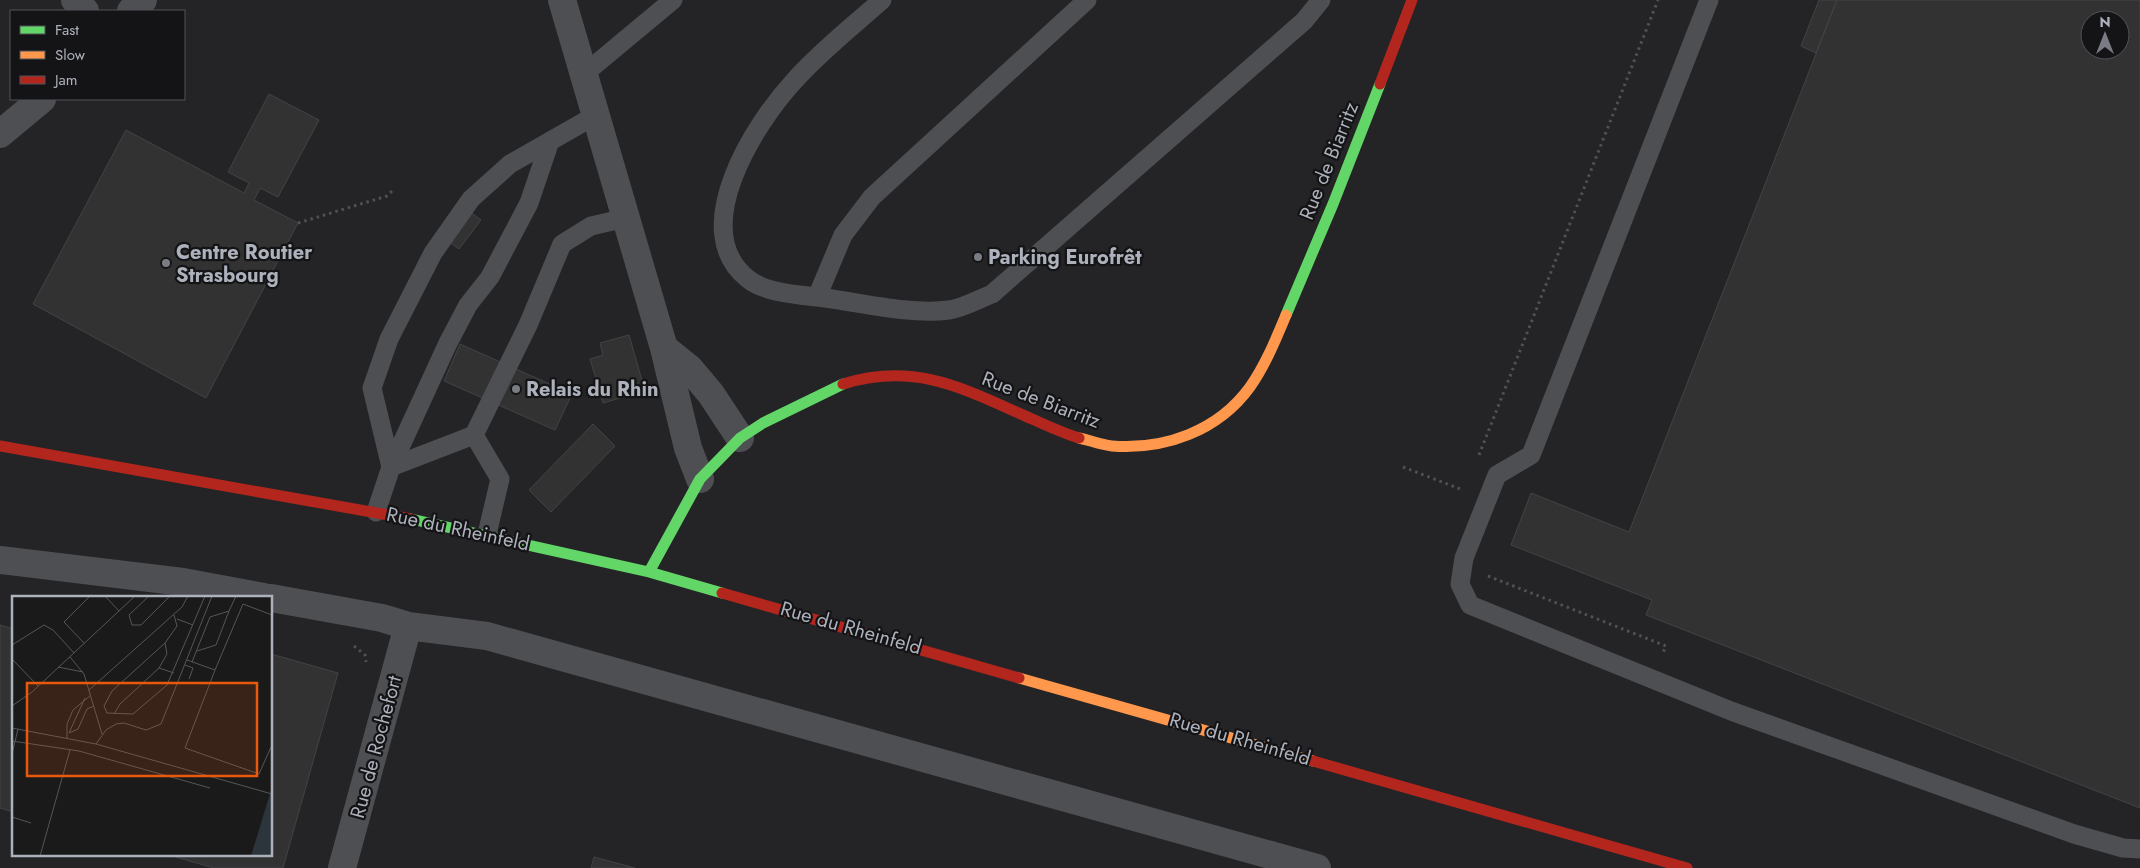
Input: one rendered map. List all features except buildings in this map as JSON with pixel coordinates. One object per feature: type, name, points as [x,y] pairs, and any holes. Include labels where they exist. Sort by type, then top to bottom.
[{"type":"street","points":[[74,0],[84,10]]},
{"type":"street","points":[[132,10],[143,0]]},
{"type":"street","points":[[562,0],[664,348],[676,405],[700,479]]},
{"type":"street","name":"Rue de Biarritz","points":[[649,572],[700,479],[740,438],[763,423],[833,387],[866,377],[910,375],[951,384],[1069,435],[1111,446],[1153,445],[1188,437],[1226,414],[1250,387],[1274,343],[1333,204],[1412,0]]},
{"type":"street","points":[[0,134],[41,100]]},
{"type":"street","points":[[664,348],[690,369],[711,394],[740,438]]},
{"type":"street","name":"Rue du Rheinfeld","points":[[0,446],[376,512],[487,534],[649,572],[1687,868]]},
{"type":"street","points":[[0,560],[183,582],[259,596]]},
{"type":"street","points":[[272,598],[382,618],[408,626],[487,636],[1317,868]]},
{"type":"street","name":"Rue de Rochefort","points":[[342,868],[408,626]]},
{"type":"lane","points":[[584,74],[673,0]]},
{"type":"lane","points":[[882,0],[795,80],[754,133],[728,192],[722,220],[728,256],[748,280],[771,289],[905,309],[950,310],[992,294],[1304,21],[1321,0]]},
{"type":"lane","points":[[817,297],[843,235],[872,197],[1087,0]]},
{"type":"lane","points":[[1709,0],[1531,456],[1497,475],[1468,549],[1460,584],[1470,605],[1732,711],[2074,834],[2123,848],[2140,849]]},
{"type":"lane","points":[[391,467],[372,388],[389,339],[433,253],[471,199],[510,164],[596,115]]},
{"type":"lane","points":[[376,512],[391,467],[448,343],[468,305],[490,277],[529,203],[550,141]]},
{"type":"lane","points":[[391,467],[474,435],[528,325],[562,244],[591,226],[626,218]]},
{"type":"lane","points":[[474,435],[500,478],[487,534]]},
{"type":"path","points":[[298,223],[387,196],[394,189]]},
{"type":"path","points":[[1403,467],[1465,490]]},
{"type":"path","points":[[352,644],[365,655],[366,664]]},
{"type":"shaded area","points":[[0,0],[2140,0],[2140,868],[0,868]]},
{"type":"traffic: fast","points":[[1286,315],[1333,204],[1380,84]]},
{"type":"traffic: fast","points":[[649,572],[700,479],[740,438],[763,423],[843,384]]},
{"type":"traffic: fast","points":[[411,519],[649,572],[722,593]]},
{"type":"traffic: slow","points":[[1079,438],[1112,446],[1151,445],[1171,441],[1206,426],[1237,402],[1250,387],[1265,361],[1286,315]]},
{"type":"traffic: slow","points":[[1019,678],[1313,761]]},
{"type":"traffic: jam","points":[[1380,84],[1412,0]]},
{"type":"traffic: jam","points":[[843,384],[870,378],[894,376],[918,377],[941,382],[963,389],[1079,438]]},
{"type":"traffic: jam","points":[[0,446],[411,519]]},
{"type":"traffic: jam","points":[[722,593],[1019,678]]},
{"type":"traffic: jam","points":[[1313,761],[1687,868]]},
{"type":"place","name":"Parking Eurofrêt","points":[[978,257]]},
{"type":"place","name":"Centre Routier Strasbourg","points":[[166,263]]},
{"type":"place","name":"Relais du Rhin","points":[[516,389]]}]
